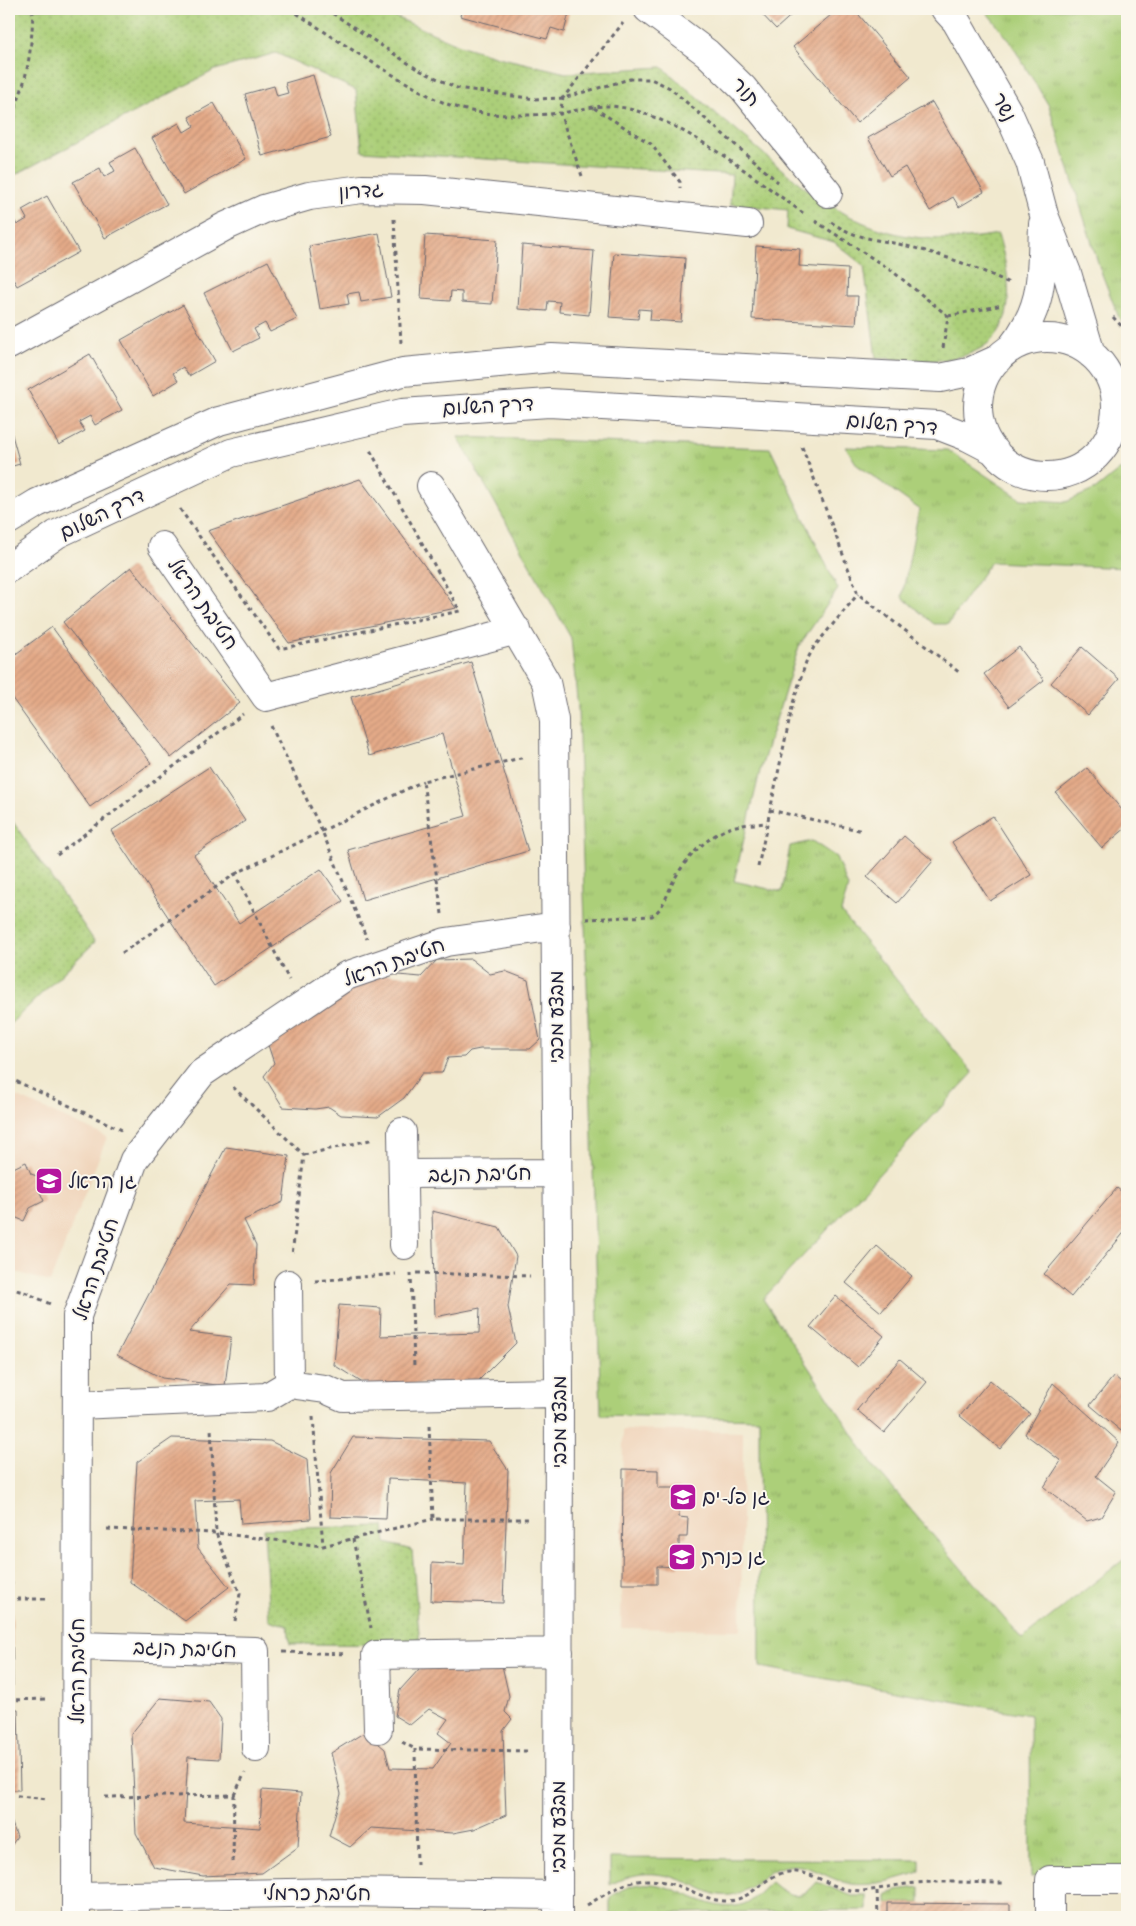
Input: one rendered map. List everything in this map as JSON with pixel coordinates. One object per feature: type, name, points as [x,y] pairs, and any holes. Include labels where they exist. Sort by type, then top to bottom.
[{"type":"street","name":"נשר","points":[[945,9],[956,21],[1008,112],[1030,162],[1044,215],[1067,273],[1095,358]]},
{"type":"street","name":"תור","points":[[638,12],[707,53],[743,88],[828,193]]},
{"type":"street","name":"גדרון","points":[[9,345],[244,218],[309,196],[392,188],[748,224]]},
{"type":"street","name":"נשר","points":[[1004,354],[1026,328],[1036,307],[1040,291],[1044,215]]},
{"type":"street","points":[[1127,374],[1095,358],[1072,343],[1052,338],[1030,340],[1004,354],[982,381],[978,402],[982,428],[994,451],[1012,466],[1043,476],[1074,470],[1100,451],[1127,438]]},
{"type":"street","name":"דרך השלום","points":[[9,520],[37,503],[218,421],[403,372],[552,358],[940,378],[969,372],[1004,354]]},
{"type":"street","points":[[1095,358],[1110,380],[1116,400],[1114,422],[1100,451]]},
{"type":"street","name":"דרך השלום","points":[[9,568],[57,534],[231,453],[402,413],[549,403],[937,425],[968,436],[994,451]]},
{"type":"street","points":[[431,486],[546,682],[554,720],[556,923]]},
{"type":"street","name":"חטיבת הראל","points":[[162,546],[266,697],[517,630]]},
{"type":"street","name":"חטיבת הראל","points":[[76,1907],[76,1316],[134,1160],[202,1074],[346,976],[446,942],[556,923]]},
{"type":"street","name":"מבצע מכבי","points":[[556,923],[556,1173],[559,1392],[558,1906]]},
{"type":"street","name":"חטיבת הנגב","points":[[402,1132],[404,1245]]},
{"type":"street","name":"חטיבת הנגב","points":[[403,1174],[556,1173]]},
{"type":"street","points":[[288,1284],[300,1386]]},
{"type":"street","points":[[77,1404],[268,1397],[300,1386],[325,1389],[343,1397],[559,1392]]},
{"type":"street","name":"חטיבת הנגב","points":[[77,1646],[243,1651],[256,1748]]},
{"type":"street","points":[[378,1729],[376,1655],[559,1652]]},
{"type":"street","points":[[1050,1917],[1050,1880],[1127,1880]]},
{"type":"street","name":"חטיבת כרמלי","points":[[76,1907],[232,1894],[418,1893],[558,1906]]},
{"type":"path","points":[[9,122],[20,100],[28,70],[32,44],[33,9]]},
{"type":"path","points":[[290,9],[382,69],[430,96],[457,108],[504,115],[560,113],[607,106],[638,112],[668,123],[701,141],[828,230],[892,271],[948,316]]},
{"type":"path","points":[[326,9],[417,69],[457,88],[535,98],[563,98],[630,79],[651,79],[670,88],[785,188]]},
{"type":"path","points":[[593,208],[560,113],[563,98],[638,12]]},
{"type":"path","points":[[593,108],[651,144],[680,182],[682,217]]},
{"type":"path","points":[[392,188],[403,372]]},
{"type":"path","points":[[828,220],[840,228],[868,240],[902,245],[932,254],[983,270],[1018,287]]},
{"type":"path","points":[[948,316],[1006,304]]},
{"type":"path","points":[[943,352],[948,316]]},
{"type":"path","points":[[790,416],[858,594],[960,673]]},
{"type":"path","points":[[178,506],[279,649],[460,611],[368,445]]},
{"type":"path","points":[[758,867],[793,703],[806,662],[814,647],[858,594]]},
{"type":"path","points":[[57,855],[245,712]]},
{"type":"path","points":[[269,721],[322,831],[378,965]]},
{"type":"path","points":[[122,954],[234,874],[423,781],[555,750]]},
{"type":"path","points":[[423,781],[446,942]]},
{"type":"path","points":[[770,810],[863,831]]},
{"type":"path","points":[[556,923],[652,916],[659,911],[674,880],[692,854],[712,838],[736,826],[767,823]]},
{"type":"path","points":[[234,874],[302,1006]]},
{"type":"path","points":[[9,913],[12,924],[9,944]]},
{"type":"path","points":[[212,1067],[304,1156]]},
{"type":"path","points":[[9,1078],[148,1142]]},
{"type":"path","points":[[304,1156],[402,1132]]},
{"type":"path","points":[[304,1156],[288,1284],[411,1273],[558,1277]]},
{"type":"path","points":[[404,1245],[411,1273],[434,1520]]},
{"type":"path","points":[[9,1288],[27,1293],[76,1316]]},
{"type":"path","points":[[300,1386],[323,1546]]},
{"type":"path","points":[[211,1425],[216,1533],[240,1594],[243,1651],[376,1655],[353,1539]]},
{"type":"path","points":[[76,1528],[216,1533],[323,1546],[434,1520],[559,1518]]},
{"type":"path","points":[[9,1599],[77,1599]]},
{"type":"path","points":[[9,1700],[77,1698]]},
{"type":"path","points":[[418,1893],[415,1749],[559,1752]]},
{"type":"path","points":[[9,1795],[76,1799],[234,1795],[232,1894]]},
{"type":"path","points":[[584,1907],[615,1888],[633,1880],[645,1879],[667,1882],[716,1901],[743,1899],[770,1877],[788,1872],[808,1874],[851,1890],[877,1890],[907,1884],[1006,1883]]},
{"type":"path","points":[[877,1890],[878,1917]]},
{"type":"shaded area","name":"גן הראל","points":[[9,1093],[107,1137],[50,1282],[9,1270]]},
{"type":"shaded area","points":[[623,1430],[743,1432],[741,1630],[621,1628]]},
{"type":"green space","points":[[9,9],[377,9],[462,46],[498,57],[566,73],[662,67],[786,173],[813,194],[840,211],[867,224],[895,233],[926,238],[960,239],[998,234],[1007,275],[1008,295],[1006,313],[1000,329],[989,343],[972,353],[930,361],[876,358],[864,266],[834,242],[787,229],[788,210],[730,204],[732,175],[362,151],[356,90],[276,53],[215,70],[9,178]]},
{"type":"green space","points":[[984,9],[1127,9],[1127,324],[1119,318],[1100,269],[1049,106],[1009,40]]},
{"type":"green space","points":[[458,437],[770,448],[838,589],[799,646],[760,771],[734,881],[782,892],[790,846],[812,841],[836,857],[848,887],[841,912],[973,1073],[763,1299],[876,1469],[1022,1639],[1127,1557],[1127,1693],[1122,1697],[1127,1702],[1127,1873],[1031,1877],[1030,1715],[760,1667],[759,1419],[601,1415],[578,709],[571,638]]},
{"type":"green space","points":[[846,447],[948,450],[1021,499],[1066,502],[1096,489],[1127,466],[1127,568],[991,562],[948,624],[934,624],[902,597],[919,509],[857,465]]},
{"type":"green space","points":[[9,816],[95,942],[9,1025]]},
{"type":"green space","points":[[384,1526],[386,1543],[412,1550],[420,1645],[290,1644],[288,1626],[269,1620],[264,1529]]},
{"type":"green space","points":[[610,1858],[920,1860],[920,1872],[886,1881],[860,1885],[844,1882],[812,1869],[787,1866],[769,1873],[740,1893],[719,1895],[672,1877],[652,1874],[632,1876],[610,1885]]},
{"type":"green space","points":[[771,1882],[783,1891],[794,1895],[806,1892],[817,1882],[852,1896],[867,1896],[867,1910],[610,1914],[610,1897],[635,1885],[663,1886],[703,1901],[730,1907],[748,1902]]},
{"type":"green space","points":[[920,1887],[920,1903],[887,1903],[887,1894]]},
{"type":"building","points":[[462,9],[570,9],[564,32],[551,28],[547,39],[460,16]]},
{"type":"building","points":[[757,9],[798,9],[776,29]]},
{"type":"building","points":[[838,9],[854,9],[911,77],[857,123],[793,47]]},
{"type":"building","points":[[313,75],[331,137],[262,156],[245,94],[274,86],[277,96],[288,93],[285,83]]},
{"type":"building","points":[[932,102],[984,192],[959,207],[953,197],[930,211],[905,167],[890,176],[868,138]]},
{"type":"building","points":[[214,103],[246,159],[184,194],[152,138],[179,123],[184,132],[194,126],[189,117]]},
{"type":"building","points":[[135,148],[167,204],[105,238],[73,182],[100,168],[104,177],[115,171],[110,162]]},
{"type":"building","points":[[47,196],[79,252],[17,286],[9,272],[9,218],[12,216],[17,225],[27,219],[22,210]]},
{"type":"building","points":[[379,233],[391,297],[361,302],[359,292],[347,294],[349,304],[320,309],[309,246]]},
{"type":"building","points":[[425,235],[497,240],[492,304],[462,302],[462,292],[451,291],[450,301],[421,299]]},
{"type":"building","points":[[522,245],[594,251],[589,315],[559,312],[560,302],[548,301],[547,311],[518,309]]},
{"type":"building","points":[[756,246],[800,249],[799,266],[848,269],[847,296],[858,296],[856,325],[752,319]]},
{"type":"building","points":[[614,253],[685,258],[681,322],[650,320],[651,310],[639,309],[638,319],[609,317]]},
{"type":"building","points":[[268,261],[297,319],[270,332],[265,323],[254,329],[259,338],[233,351],[204,293]]},
{"type":"building","points":[[183,305],[215,361],[189,376],[183,367],[173,373],[178,381],[153,396],[121,340]]},
{"type":"building","points":[[90,354],[122,410],[95,425],[90,416],[79,422],[85,431],[59,445],[28,390]]},
{"type":"building","points":[[9,424],[20,464],[9,467]]},
{"type":"building","points":[[360,479],[456,608],[289,643],[208,531]]},
{"type":"building","points":[[131,567],[240,703],[171,758],[63,622]]},
{"type":"building","points":[[52,627],[151,763],[90,807],[9,694],[9,659]]},
{"type":"building","points":[[1019,647],[1044,680],[1009,707],[984,674]]},
{"type":"building","points":[[1082,647],[1119,679],[1088,715],[1051,683]]},
{"type":"building","points":[[471,662],[528,851],[363,900],[348,850],[466,816],[442,734],[369,756],[351,697]]},
{"type":"building","points":[[209,767],[245,821],[194,855],[239,923],[321,869],[343,901],[214,986],[111,831]]},
{"type":"building","points":[[1087,768],[1127,816],[1127,827],[1102,848],[1056,793]]},
{"type":"building","points":[[993,816],[1031,875],[990,901],[952,842]]},
{"type":"building","points":[[904,836],[933,861],[897,903],[867,877]]},
{"type":"building","points":[[471,959],[490,974],[505,971],[528,980],[540,1040],[530,1049],[480,1049],[470,1051],[464,1057],[448,1058],[442,1073],[422,1073],[404,1098],[378,1117],[341,1115],[329,1107],[315,1109],[283,1107],[264,1076],[274,1063],[268,1045],[280,1032],[376,973],[421,977],[437,960]]},
{"type":"building","points":[[226,1147],[289,1156],[283,1202],[244,1220],[256,1245],[254,1285],[231,1284],[189,1332],[231,1337],[225,1386],[162,1378],[117,1355]]},
{"type":"building","points":[[26,1162],[31,1174],[43,1178],[39,1190],[44,1201],[30,1208],[24,1221],[12,1216],[9,1217],[9,1170]]},
{"type":"building","points":[[1117,1188],[1127,1196],[1127,1229],[1071,1297],[1044,1274]]},
{"type":"building","points":[[432,1211],[499,1227],[516,1256],[508,1307],[516,1343],[478,1381],[369,1387],[334,1365],[339,1305],[381,1308],[380,1336],[479,1333],[480,1308],[435,1317]]},
{"type":"building","points":[[877,1246],[912,1276],[881,1312],[846,1283]]},
{"type":"building","points":[[836,1296],[884,1336],[858,1367],[810,1327]]},
{"type":"building","points":[[900,1359],[927,1382],[884,1433],[857,1410]]},
{"type":"building","points":[[1114,1376],[1127,1387],[1127,1423],[1121,1431],[1090,1405]]},
{"type":"building","points":[[990,1380],[1030,1414],[1000,1449],[960,1416]]},
{"type":"building","points":[[1053,1383],[1119,1442],[1096,1476],[1116,1492],[1101,1517],[1087,1521],[1044,1487],[1061,1461],[1025,1434]]},
{"type":"building","points":[[353,1437],[489,1441],[508,1470],[503,1603],[431,1601],[432,1563],[464,1565],[467,1483],[388,1479],[386,1519],[330,1517],[331,1473]]},
{"type":"building","points":[[172,1438],[270,1441],[307,1459],[311,1519],[241,1524],[239,1499],[195,1501],[198,1548],[229,1587],[185,1621],[130,1582],[137,1462]]},
{"type":"building","points":[[623,1469],[658,1470],[658,1488],[680,1488],[679,1517],[688,1518],[687,1537],[679,1537],[679,1567],[657,1566],[657,1584],[622,1584]]},
{"type":"building","points":[[9,1555],[13,1585],[9,1585]]},
{"type":"building","points":[[9,1610],[12,1610],[13,1686],[9,1686]]},
{"type":"building","points":[[501,1661],[509,1696],[505,1712],[512,1719],[503,1731],[506,1815],[474,1829],[453,1833],[371,1828],[350,1847],[329,1836],[341,1794],[331,1753],[365,1732],[385,1749],[390,1768],[433,1769],[451,1743],[438,1733],[448,1719],[429,1709],[410,1725],[395,1716],[400,1690],[420,1668],[454,1666],[471,1668]]},
{"type":"building","points":[[160,1698],[209,1702],[221,1719],[219,1759],[188,1757],[184,1823],[260,1828],[262,1790],[301,1793],[298,1847],[262,1873],[203,1876],[154,1867],[136,1833],[131,1734]]},
{"type":"building","points":[[9,1709],[18,1709],[20,1790],[9,1790]]},
{"type":"building","points":[[9,1815],[17,1837],[9,1849]]},
{"type":"building","points":[[887,1903],[1010,1904],[1010,1917],[887,1917]]},
{"type":"place","name":"גן הראל","points":[[49,1181]]},
{"type":"place","name":"גן פל-ים","points":[[683,1497]]},
{"type":"place","name":"גן כנרת","points":[[682,1557]]}]
